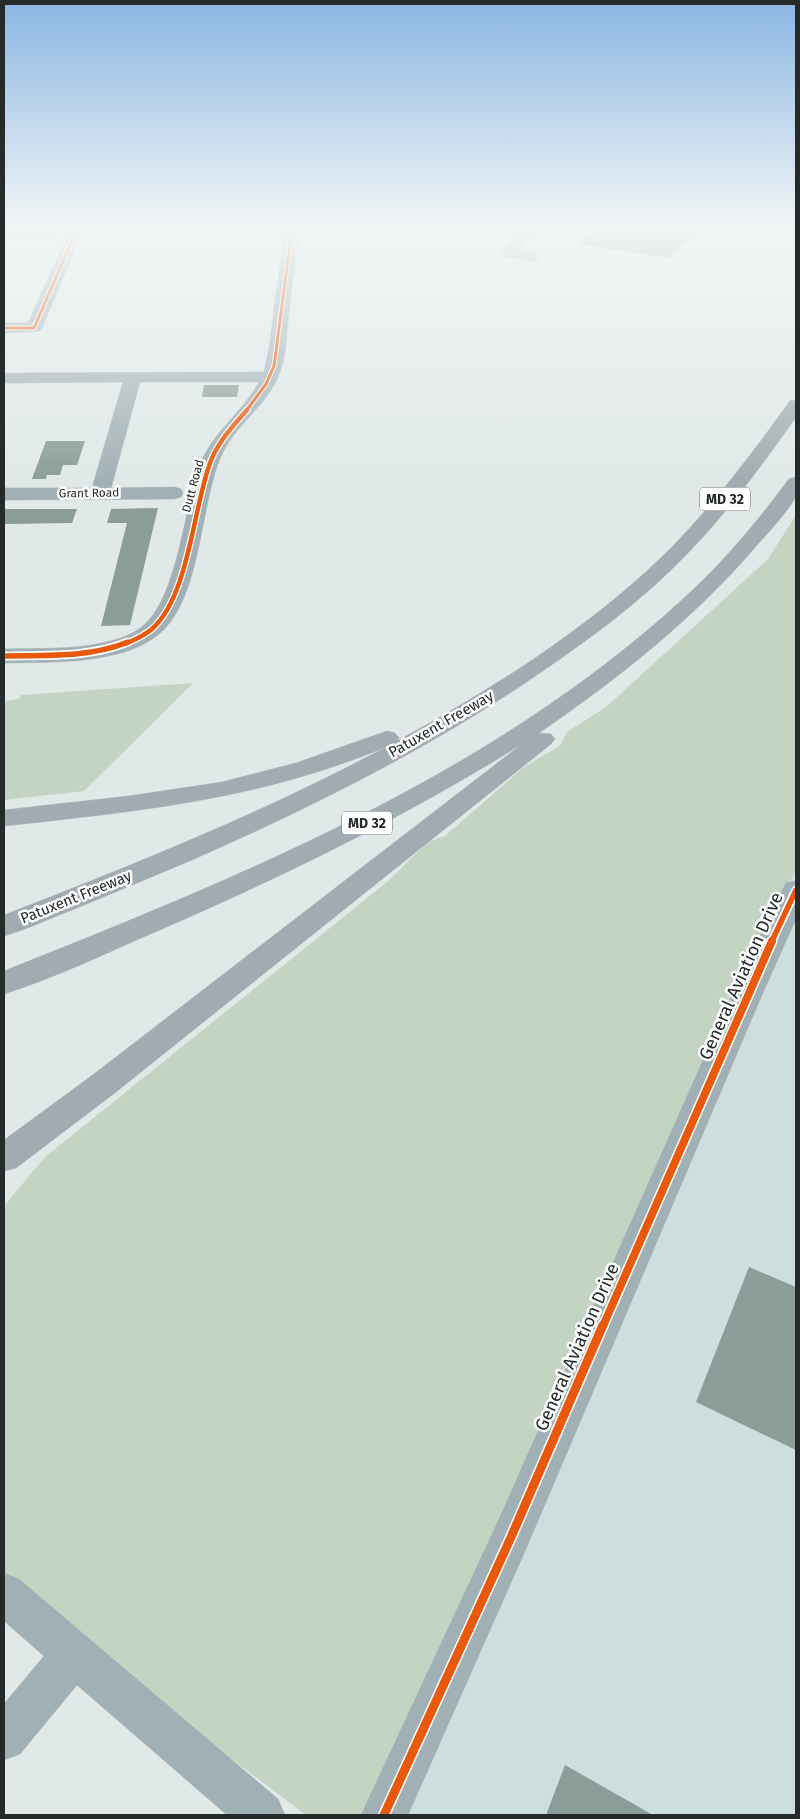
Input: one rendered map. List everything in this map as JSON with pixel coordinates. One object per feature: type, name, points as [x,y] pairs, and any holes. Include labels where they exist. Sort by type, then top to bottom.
[{"type":"highway","name":"Patuxent Freeway","points":[[4,926],[100,889],[232,832],[324,788],[401,749],[530,671],[593,625],[677,554],[737,484],[796,405]]},
{"type":"highway","name":"MD 32","points":[[4,984],[136,930],[269,871],[370,822],[448,779],[517,737],[580,695],[647,644],[695,602],[729,568],[760,532],[796,483]]},
{"type":"highway","points":[[4,818],[168,798],[252,783],[298,771],[353,752],[403,732],[453,707],[520,666],[643,584]]},
{"type":"highway","points":[[4,1158],[105,1083],[592,701],[653,646],[695,602]]},
{"type":"highway","points":[[4,1178],[105,1083]]},
{"type":"street","points":[[4,328],[34,328],[40,314]]},
{"type":"street","name":"Dutt Road","points":[[4,656],[87,652],[124,645],[150,631],[165,616],[194,528],[202,487],[210,461],[217,446],[227,432],[270,377],[275,358],[281,314]]},
{"type":"street","points":[[4,378],[270,377]]},
{"type":"street","points":[[100,492],[133,378]]},
{"type":"street","name":"Grant Road","points":[[4,494],[174,492]]},
{"type":"street","name":"General Aviation Drive","points":[[384,1815],[508,1544],[747,995],[796,890]]},
{"type":"street","points":[[4,1594],[262,1815]]},
{"type":"street","points":[[4,1738],[74,1654]]},
{"type":"shaded area","points":[[796,804],[796,1815],[319,1815]]},
{"type":"green space","points":[[796,515],[796,868],[366,1815],[306,1815],[160,1705],[4,1576],[4,1206],[45,1157],[387,882],[428,842],[445,836],[524,767],[560,746],[567,732],[606,707],[768,559]]},
{"type":"green space","points":[[193,683],[84,791],[4,800],[4,701],[19,699],[21,695]]},
{"type":"building","points":[[204,385],[239,385],[237,397],[202,397]]},
{"type":"building","points":[[46,441],[85,441],[77,465],[63,465],[60,475],[47,475],[46,479],[32,479]]},
{"type":"building","points":[[158,508],[130,625],[101,626],[127,523],[107,523],[111,509]]},
{"type":"building","points":[[4,509],[77,509],[72,523],[4,524]]},
{"type":"building","points":[[749,1267],[796,1287],[796,1450],[696,1402]]},
{"type":"building","points":[[565,1765],[653,1815],[546,1815]]},
{"type":"cycle path","points":[[4,328],[34,328],[40,314]]},
{"type":"cycle path","points":[[4,656],[61,655],[119,646],[151,630],[162,617],[172,599],[180,578],[204,483],[215,451],[222,439],[259,396],[272,372],[281,314]]},
{"type":"cycle path","points":[[384,1815],[512,1535],[747,995],[796,890]]}]
